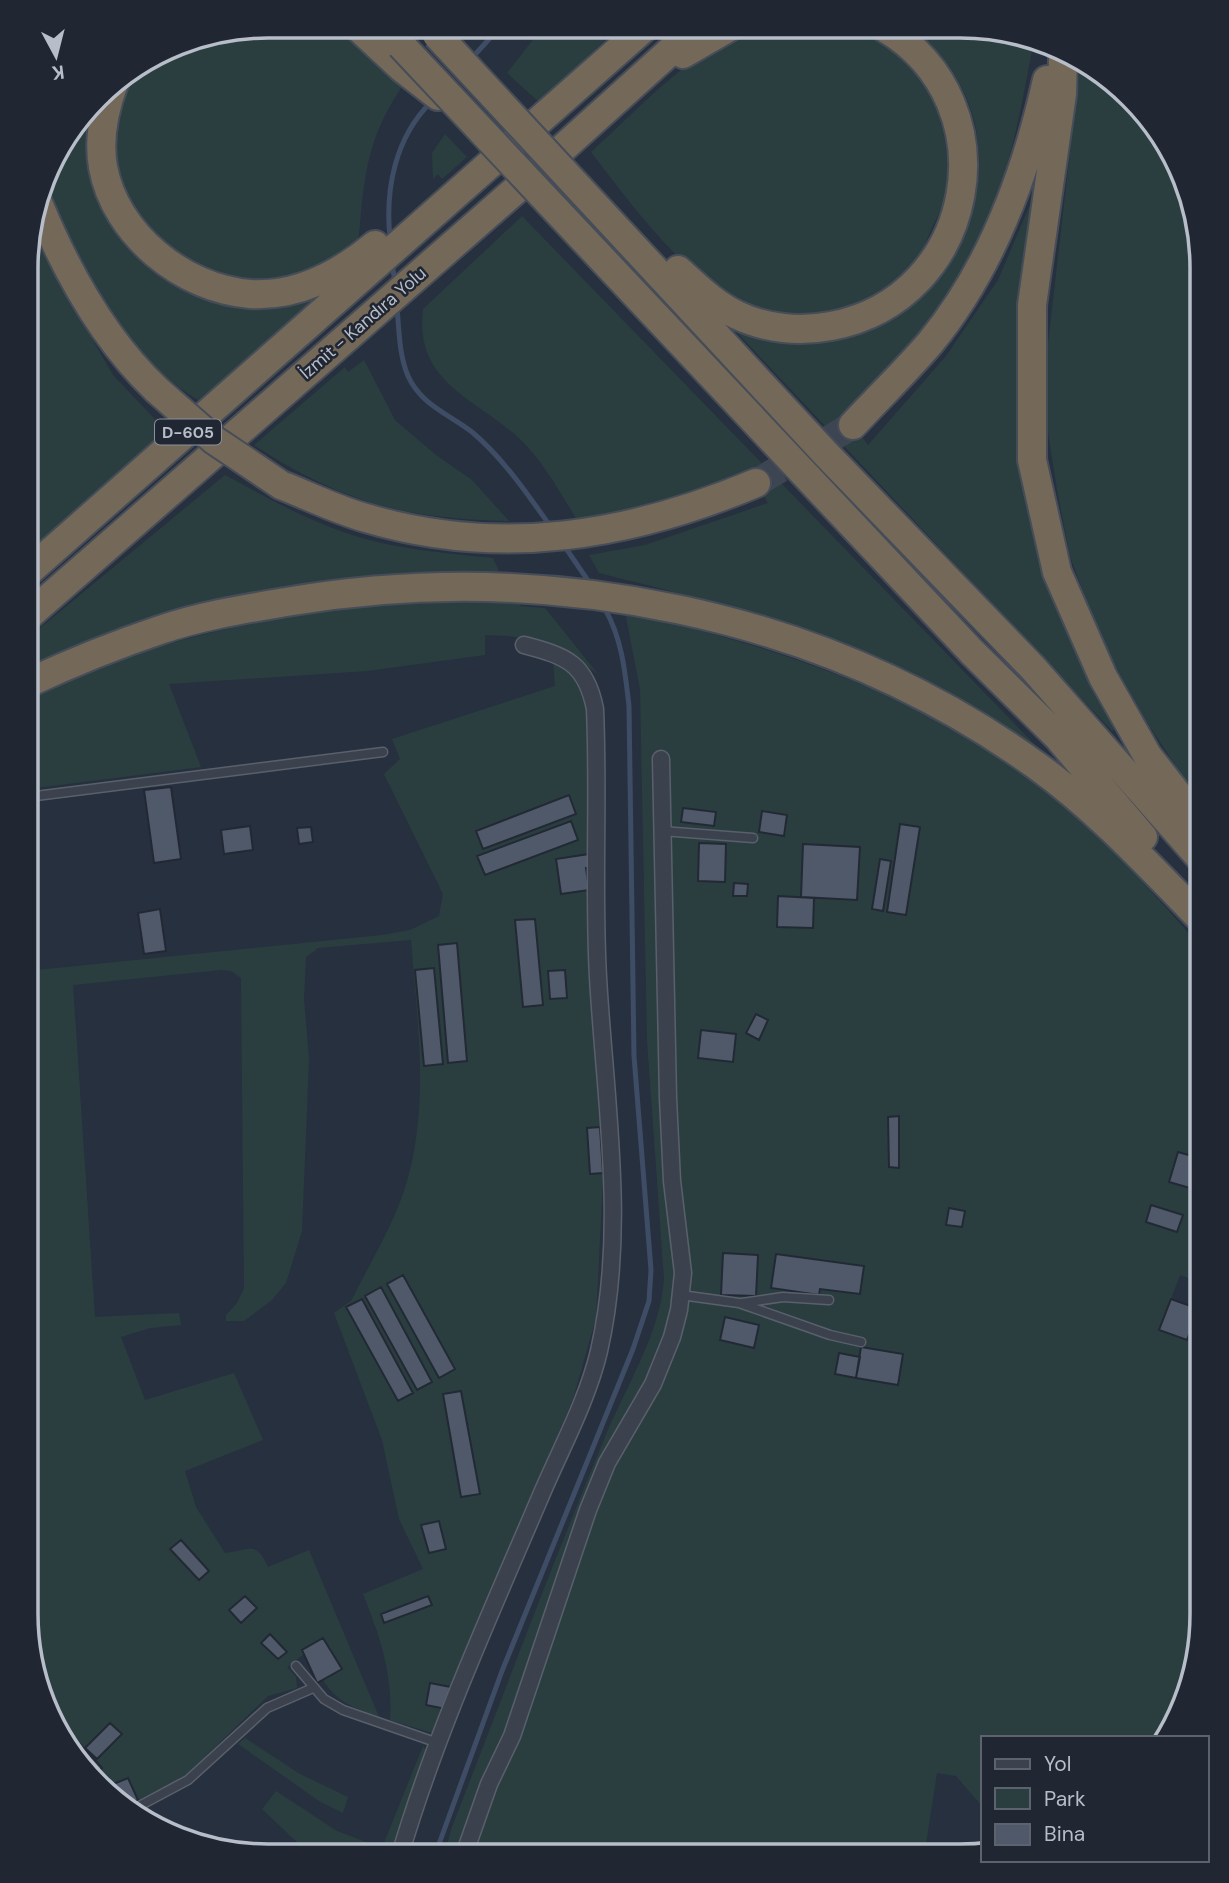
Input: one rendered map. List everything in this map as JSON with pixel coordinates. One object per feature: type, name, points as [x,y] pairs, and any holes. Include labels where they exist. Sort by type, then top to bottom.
[{"type":"highway","points":[[439,38],[827,456],[1032,668],[1190,847]]},
{"type":"highway","points":[[602,65],[626,38]]},
{"type":"highway","name":"İzmit - Kandıra Yolu","points":[[38,563],[348,292],[447,195],[496,161],[633,38]]},
{"type":"highway","name":"İzmit - Kandıra Yolu","points":[[38,607],[684,38]]},
{"type":"highway","points":[[624,91],[711,38]]},
{"type":"highway","points":[[579,188],[701,291],[737,315],[772,326],[809,330],[850,323],[893,303],[923,275],[946,243],[959,209],[964,173],[952,104],[940,79],[901,38]]},
{"type":"highway","points":[[392,43],[480,128],[972,652],[1057,736],[1190,892]]},
{"type":"highway","points":[[853,425],[930,342],[968,288],[998,236],[1035,131],[1052,58]]},
{"type":"highway","points":[[1063,63],[1062,94],[1032,305],[1032,460],[1057,572],[1103,677],[1147,755],[1190,810]]},
{"type":"highway","points":[[105,108],[103,166],[114,202],[137,234],[162,259],[195,280],[248,294],[276,292],[317,283],[353,263],[447,195]]},
{"type":"highway","points":[[44,217],[74,280],[112,341],[158,390],[214,440],[281,485],[365,518],[469,536],[517,539],[618,529],[698,507],[757,483]]},
{"type":"highway","points":[[38,679],[163,629],[255,608],[400,587],[510,586],[571,591],[666,606],[819,650],[891,679],[956,714],[1060,784],[1103,821],[1190,908]]},
{"type":"street","points":[[404,1844],[438,1743],[586,1389],[605,1322],[612,1266],[613,1211],[598,974],[595,709],[590,688],[581,670],[555,653],[524,645]]},
{"type":"street","points":[[468,1844],[489,1784],[512,1736],[607,1463],[653,1384],[672,1337],[681,1295],[683,1272],[671,1181],[668,1112],[662,759]]},
{"type":"lane","points":[[38,796],[383,752]]},
{"type":"lane","points":[[662,831],[753,838]]},
{"type":"lane","points":[[681,1295],[739,1303],[830,1335],[861,1342]]},
{"type":"lane","points":[[739,1303],[783,1297],[829,1300]]},
{"type":"lane","points":[[296,1665],[313,1688],[343,1710],[438,1743]]},
{"type":"lane","points":[[141,1805],[188,1780],[267,1709],[313,1688]]},
{"type":"green space","points":[[269,38],[356,38],[401,88],[380,127],[368,164],[358,247],[295,277],[268,282],[224,277],[195,265],[169,248],[148,227],[131,202],[120,174],[116,144],[129,86],[154,69],[209,46]]},
{"type":"green space","points":[[534,38],[607,38],[540,103],[507,73]]},
{"type":"green space","points":[[732,38],[879,38],[903,57],[932,99],[941,123],[947,175],[944,201],[922,252],[896,279],[862,301],[825,315],[790,318],[774,315],[741,303],[706,282],[652,230],[591,152],[667,81],[709,50]]},
{"type":"green space","points":[[920,38],[990,40],[1032,50],[1016,129],[995,205],[962,276],[940,311],[912,346],[843,413],[868,445],[946,356],[998,280],[1035,193],[1018,326],[1016,395],[1021,456],[1118,727],[1112,731],[730,325],[775,339],[822,343],[876,328],[919,299],[952,259],[972,212],[979,163],[972,113],[949,67]]},
{"type":"green space","points":[[1079,72],[1123,106],[1160,154],[1178,195],[1189,239],[1190,787],[1144,718],[1099,636],[1070,556],[1047,426],[1045,370]]},
{"type":"green space","points":[[89,125],[89,165],[106,217],[121,240],[139,260],[161,277],[201,298],[230,305],[286,301],[328,293],[198,400],[171,381],[146,358],[125,333],[88,276],[51,196],[69,154]]},
{"type":"green space","points":[[445,134],[467,157],[442,179],[438,174],[433,179],[432,153]]},
{"type":"green space","points":[[522,216],[1043,753],[1039,755],[925,683],[833,641],[756,615],[599,573],[589,555],[645,545],[768,503],[750,473],[718,482],[700,493],[606,515],[576,518],[536,457],[520,439],[438,372],[428,355],[423,334],[423,309]]},
{"type":"green space","points":[[39,247],[113,375],[165,430],[38,543]]},
{"type":"green space","points":[[364,360],[395,420],[436,455],[472,480],[509,521],[438,516],[375,504],[316,481],[254,445],[345,367],[348,372]]},
{"type":"green space","points":[[225,475],[300,514],[346,533],[400,547],[493,558],[499,571],[327,584],[38,668],[38,630]]},
{"type":"green space","points":[[418,601],[518,601],[520,606],[545,608],[598,674],[571,655],[545,644],[518,637],[485,635],[485,655],[367,671],[169,684],[201,767],[38,788],[38,694],[117,661],[202,635],[233,627],[356,607]]},
{"type":"green space","points":[[625,612],[774,652],[871,688],[964,734],[1035,781],[1111,848],[1190,935],[1190,1279],[1180,1275],[1171,1299],[1190,1307],[1190,1629],[1178,1688],[1155,1736],[981,1736],[981,1805],[956,1776],[937,1773],[926,1844],[447,1844],[545,1586],[611,1422],[640,1362],[661,1300],[664,1279],[647,1040],[640,689]]},
{"type":"green space","points":[[553,659],[568,667],[577,680],[589,715],[588,937],[603,1180],[596,1318],[573,1399],[432,1733],[390,1720],[384,1656],[363,1594],[423,1569],[399,1519],[382,1440],[334,1313],[351,1301],[383,1239],[404,1190],[415,1145],[419,1116],[420,1058],[411,940],[318,948],[306,957],[304,999],[309,1059],[302,1231],[286,1283],[272,1300],[244,1321],[226,1321],[226,1315],[237,1303],[244,1288],[241,978],[231,971],[221,970],[73,985],[95,1317],[179,1313],[181,1325],[150,1328],[121,1337],[145,1400],[234,1373],[263,1440],[185,1471],[196,1507],[225,1553],[256,1550],[268,1567],[309,1550],[379,1717],[348,1704],[328,1688],[323,1680],[341,1669],[322,1638],[302,1650],[304,1654],[287,1667],[296,1677],[297,1688],[268,1696],[184,1777],[138,1800],[128,1778],[114,1784],[86,1754],[69,1729],[46,1674],[40,1644],[38,970],[382,935],[410,930],[439,916],[443,894],[384,774],[400,759],[392,739],[555,686]],"holes":[[[180,1540],[209,1570],[199,1580],[171,1549]]]},
{"type":"green space","points":[[245,1738],[300,1774],[348,1797],[343,1813],[319,1801],[238,1744]]},
{"type":"green space","points":[[423,1746],[426,1750],[394,1844],[384,1844]]},
{"type":"green space","points":[[276,1791],[337,1831],[371,1844],[299,1844],[262,1809]]},
{"type":"building","points":[[171,787],[181,859],[154,863],[144,790]]},
{"type":"building","points":[[569,795],[576,814],[483,849],[476,831]]},
{"type":"building","points":[[683,808],[716,812],[714,826],[681,822]]},
{"type":"building","points":[[762,811],[787,815],[784,836],[759,832]]},
{"type":"building","points":[[571,821],[578,840],[485,875],[477,856]]},
{"type":"building","points":[[900,824],[920,827],[906,915],[887,912]]},
{"type":"building","points":[[250,826],[253,850],[224,854],[221,830]]},
{"type":"building","points":[[311,827],[313,842],[299,844],[297,828]]},
{"type":"building","points":[[699,843],[726,844],[725,882],[698,881]]},
{"type":"building","points":[[803,844],[860,847],[857,900],[801,897]]},
{"type":"building","points":[[589,854],[590,868],[586,868],[589,890],[561,894],[556,859]]},
{"type":"building","points":[[880,859],[891,861],[883,911],[872,909]]},
{"type":"building","points":[[734,883],[748,884],[747,896],[733,896]]},
{"type":"building","points":[[778,896],[814,898],[813,928],[777,927]]},
{"type":"building","points":[[160,909],[166,951],[144,954],[138,913]]},
{"type":"building","points":[[535,919],[543,1005],[523,1007],[515,920]]},
{"type":"building","points":[[457,943],[467,1061],[448,1063],[438,945]]},
{"type":"building","points":[[434,968],[443,1064],[424,1066],[415,970]]},
{"type":"building","points":[[565,970],[567,998],[550,999],[548,971]]},
{"type":"building","points":[[756,1014],[768,1020],[759,1040],[746,1033]]},
{"type":"building","points":[[701,1030],[736,1034],[733,1062],[698,1058]]},
{"type":"building","points":[[899,1116],[899,1168],[889,1167],[888,1117]]},
{"type":"building","points":[[600,1127],[603,1173],[590,1174],[587,1128]]},
{"type":"building","points":[[1178,1152],[1190,1155],[1190,1188],[1169,1182]]},
{"type":"building","points":[[1151,1205],[1183,1215],[1177,1232],[1146,1222]]},
{"type":"building","points":[[949,1208],[965,1211],[962,1227],[946,1225]]},
{"type":"building","points":[[723,1253],[758,1255],[756,1296],[721,1295]]},
{"type":"building","points":[[776,1254],[864,1266],[860,1294],[820,1289],[819,1295],[771,1288]]},
{"type":"building","points":[[403,1275],[455,1369],[439,1378],[387,1284]]},
{"type":"building","points":[[381,1287],[432,1382],[417,1390],[365,1296]]},
{"type":"building","points":[[362,1299],[413,1393],[398,1401],[346,1307]]},
{"type":"building","points":[[1171,1299],[1190,1306],[1190,1332],[1187,1340],[1159,1330]]},
{"type":"building","points":[[725,1317],[759,1325],[754,1348],[720,1340]]},
{"type":"building","points":[[861,1347],[903,1354],[898,1385],[856,1378]]},
{"type":"building","points":[[839,1353],[860,1357],[856,1378],[835,1374]]},
{"type":"building","points":[[461,1391],[480,1494],[461,1497],[443,1394]]},
{"type":"building","points":[[439,1521],[446,1549],[429,1553],[421,1525]]},
{"type":"building","points":[[181,1540],[209,1571],[199,1580],[170,1549]]},
{"type":"building","points":[[245,1596],[257,1608],[241,1623],[229,1610]]},
{"type":"building","points":[[428,1596],[432,1605],[384,1623],[381,1614]]},
{"type":"building","points":[[270,1634],[287,1652],[278,1659],[261,1643]]},
{"type":"building","points":[[323,1638],[342,1669],[317,1683],[302,1650]]},
{"type":"building","points":[[430,1683],[451,1687],[446,1709],[426,1705]]},
{"type":"building","points":[[110,1723],[122,1734],[97,1759],[85,1748]]},
{"type":"building","points":[[78,1742],[102,1768],[100,1770],[86,1754]]},
{"type":"building","points":[[128,1778],[138,1800],[135,1801],[114,1784]]},
{"type":"waterway","points":[[471,59],[490,38]]},
{"type":"waterway","points":[[390,238],[389,201],[395,165],[409,132],[431,102]]},
{"type":"waterway","points":[[392,262],[395,283]]},
{"type":"waterway","points":[[397,307],[403,359],[414,386],[428,402],[472,432],[494,454],[551,527]]},
{"type":"waterway","points":[[563,544],[591,585]]},
{"type":"waterway","points":[[439,1844],[502,1671],[633,1349],[649,1301],[651,1270],[634,1056],[629,706],[619,644],[605,609]]},
{"type":"tunnel","points":[[756,483],[853,425]]}]
